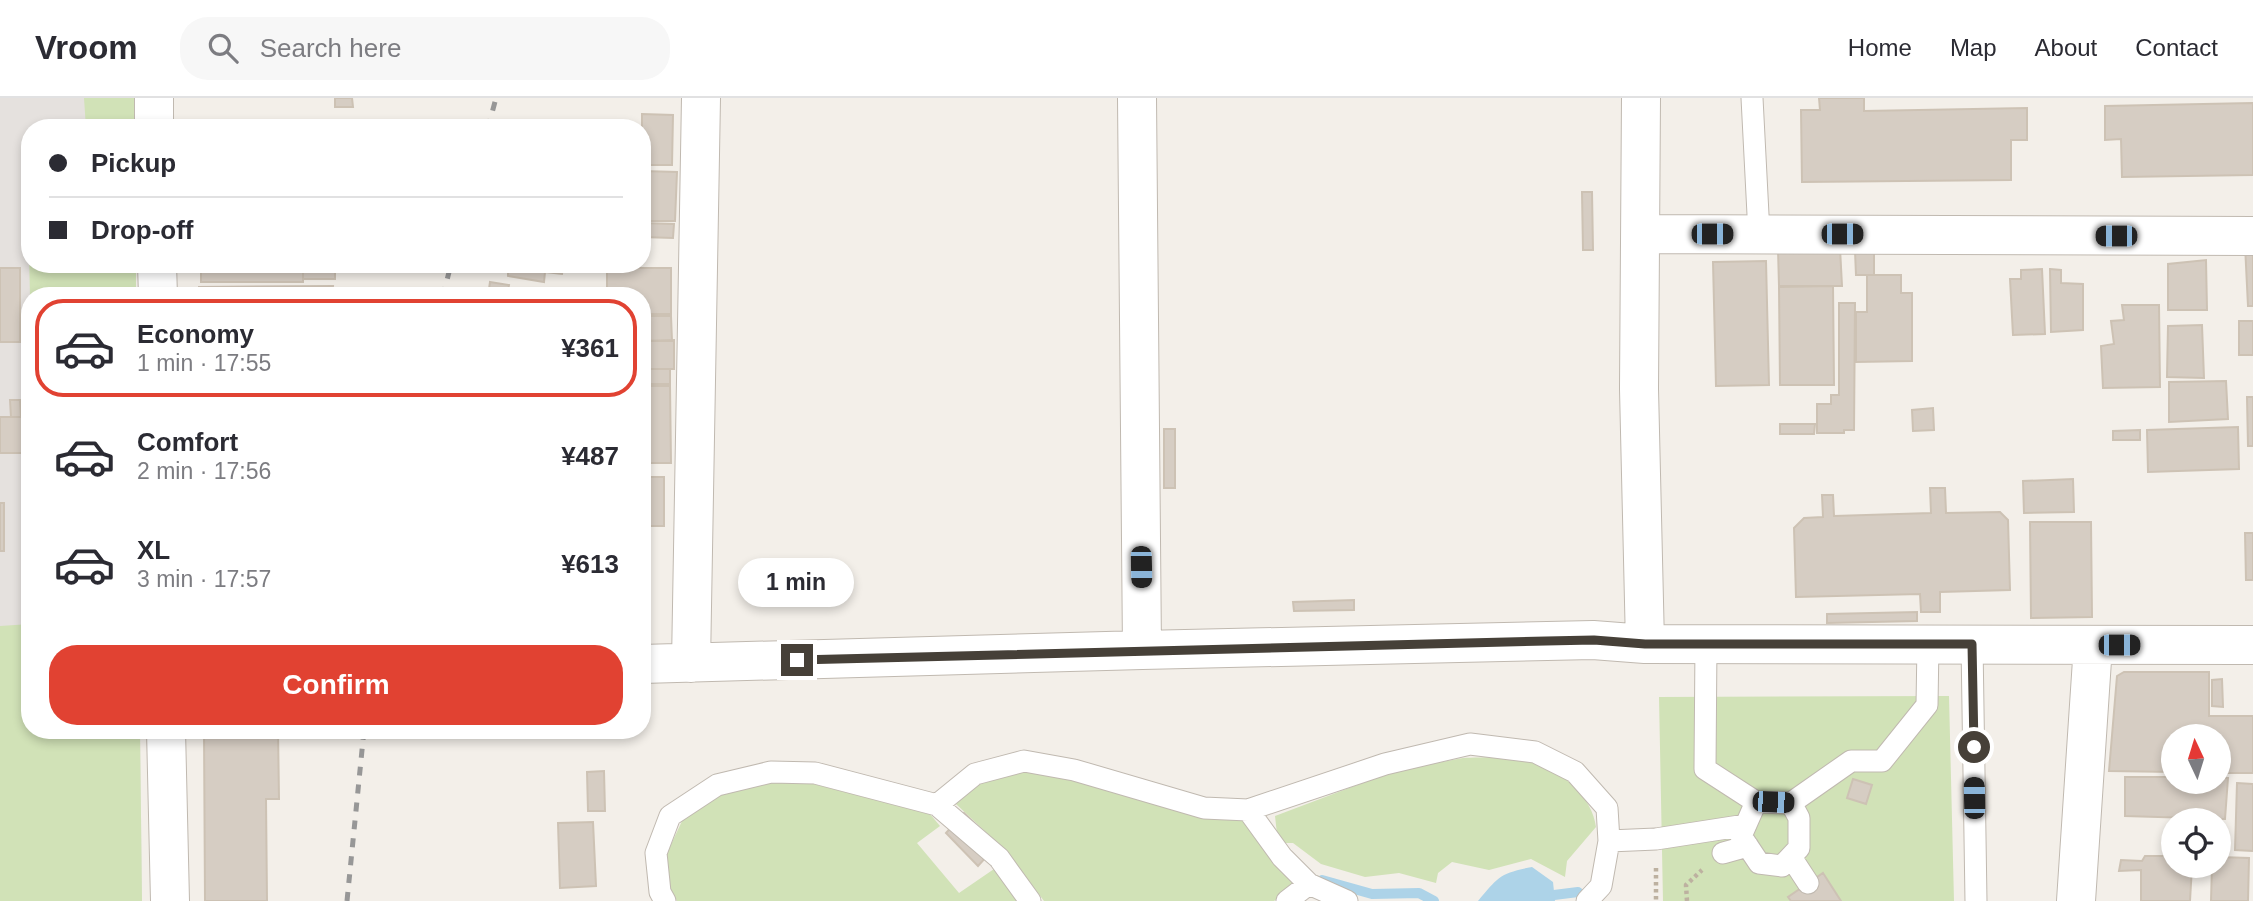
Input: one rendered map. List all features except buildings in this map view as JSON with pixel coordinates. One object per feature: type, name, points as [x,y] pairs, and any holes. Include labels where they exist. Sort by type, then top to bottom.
[{"type":"street","points":[[154,98],[154,119]]},
{"type":"street","points":[[691,663],[701,98]]},
{"type":"street","points":[[1137,98],[1142,650]]},
{"type":"street","points":[[1641,98],[1639,388],[1645,644]]},
{"type":"street","points":[[1641,234],[2253,236]]},
{"type":"street","points":[[651,664],[1594,640],[1645,644],[2253,645]]},
{"type":"street","points":[[2076,901],[2093,645]]},
{"type":"street","points":[[166,739],[170,901]]},
{"type":"lane","points":[[1752,98],[1759,234]]},
{"type":"lane","points":[[1706,644],[1705,768],[1756,802],[1791,803],[1851,761],[1882,761],[1927,705],[1928,645]]},
{"type":"lane","points":[[1972,644],[1976,901]]},
{"type":"lane","points":[[937,805],[975,774],[1024,761],[1074,770],[1204,808],[1248,810],[1385,764],[1470,744],[1535,752],[1575,772],[1607,808],[1609,841],[1601,886],[1587,901]]},
{"type":"lane","points":[[665,901],[660,892],[656,853],[670,816],[717,785],[771,772],[815,773],[937,805],[999,858],[1030,901]]},
{"type":"lane","points":[[1756,802],[1747,836],[1759,863],[1782,866],[1799,848],[1799,818],[1791,803]]},
{"type":"lane","points":[[1248,810],[1282,857],[1309,884],[1347,901]]},
{"type":"lane","points":[[1609,841],[1747,836]]},
{"type":"lane","points":[[1723,853],[1747,836]]},
{"type":"lane","points":[[1791,857],[1808,883]]},
{"type":"lane","points":[[1287,901],[1309,884]]},
{"type":"path","points":[[1687,901],[1686,885],[1723,853]]},
{"type":"path","points":[[1656,862],[1656,901]]},
{"type":"shaded area","points":[[0,98],[135,98],[135,119],[21,119],[21,273],[136,273],[136,287],[21,287],[21,739],[140,739],[142,901],[0,901]]},
{"type":"green space","points":[[84,98],[135,98],[135,119],[85,119]]},
{"type":"green space","points":[[29,273],[136,273],[136,287],[30,287]]},
{"type":"green space","points":[[21,625],[21,739],[140,739],[142,901],[0,901],[0,626]]},
{"type":"green space","points":[[1949,696],[1954,901],[1663,901],[1659,697]]},
{"type":"green space","points":[[1463,758],[1524,758],[1552,770],[1581,794],[1593,815],[1596,827],[1567,861],[1565,877],[1531,859],[1489,870],[1452,862],[1438,873],[1436,883],[1399,873],[1365,877],[1321,864],[1293,843],[1278,843],[1275,816],[1394,771]]},
{"type":"green space","points":[[1027,770],[1081,780],[1176,811],[1244,819],[1296,884],[1274,901],[1044,901],[1007,852],[956,804],[978,784]]},
{"type":"green space","points":[[776,782],[814,784],[930,814],[940,826],[917,843],[959,893],[994,869],[1018,901],[677,901],[670,889],[666,855],[683,819],[720,794]]},
{"type":"water","points":[[1532,867],[1553,882],[1555,901],[1478,901],[1500,877]]},
{"type":"waterway","points":[[1322,880],[1372,894],[1419,893],[1434,901]]},
{"type":"waterway","points":[[1554,895],[1578,892],[1589,901]]},
{"type":"railway","points":[[490,119],[496,98]]},
{"type":"railway","points":[[445,287],[449,273]]},
{"type":"railway","points":[[347,901],[363,739]]},
{"type":"route","points":[[797,660],[1594,640],[1645,644],[1972,644],[1974,747]]}]
